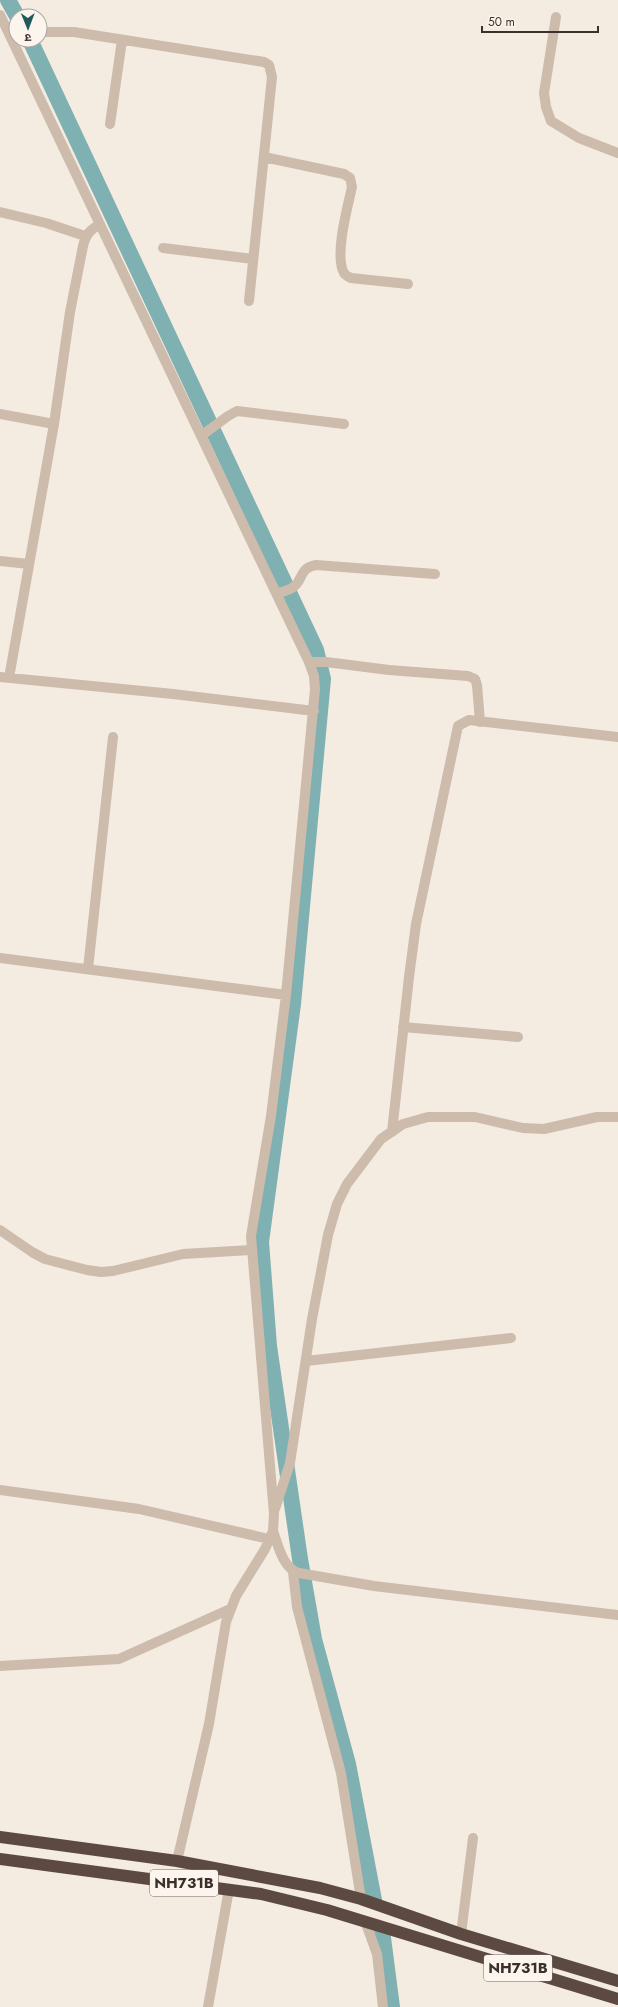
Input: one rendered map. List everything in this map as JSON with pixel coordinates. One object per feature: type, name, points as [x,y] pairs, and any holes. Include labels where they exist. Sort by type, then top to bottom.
[{"type":"highway","points":[[0,1836],[177,1861],[320,1888],[361,1899],[461,1934]]},
{"type":"highway","name":"NH731B","points":[[0,1859],[261,1894],[365,1921],[618,1999]]},
{"type":"highway","name":"NH731B","points":[[461,1934],[618,1981]]},
{"type":"street","points":[[0,15],[8,31]]},
{"type":"street","points":[[556,16],[544,93],[546,107],[551,121],[580,138],[618,153]]},
{"type":"street","points":[[48,32],[74,32],[264,62],[269,65],[272,77],[249,301]]},
{"type":"street","points":[[110,124],[122,40]]},
{"type":"street","points":[[16,48],[100,224],[284,591],[312,662],[314,676],[314,711],[286,995],[271,1116],[251,1236],[274,1514]]},
{"type":"street","points":[[264,157],[344,174],[350,178],[352,187],[341,239],[342,267],[344,273],[351,278],[408,284]]},
{"type":"street","points":[[0,212],[46,223],[85,236]]},
{"type":"street","points":[[100,224],[90,230],[85,236],[70,312],[54,424],[29,564],[4,678],[173,694],[314,711]]},
{"type":"street","points":[[163,248],[253,259]]},
{"type":"street","points":[[204,434],[232,412],[238,411],[344,424]]},
{"type":"street","points":[[0,414],[54,424]]},
{"type":"street","points":[[0,561],[29,564]]},
{"type":"street","points":[[284,591],[303,570],[308,566],[316,565],[435,574]]},
{"type":"street","points":[[312,662],[326,662],[389,670],[468,676],[475,679],[477,685],[480,722]]},
{"type":"street","points":[[392,1132],[416,924],[458,726],[470,720],[618,737]]},
{"type":"street","points":[[88,969],[113,736]]},
{"type":"street","points":[[0,958],[286,995]]},
{"type":"street","points":[[403,1027],[518,1037]]},
{"type":"street","points":[[177,1861],[209,1724],[226,1622],[230,1609],[271,1535],[274,1514],[290,1463],[328,1235],[337,1204],[347,1184],[377,1145],[392,1132],[403,1124],[428,1117],[475,1117],[523,1128],[544,1129],[597,1117],[618,1118]]},
{"type":"street","points":[[0,1230],[45,1259],[87,1270],[101,1272],[113,1271],[183,1254],[251,1250]]},
{"type":"street","points":[[306,1361],[510,1338]]},
{"type":"street","points":[[0,1490],[140,1508],[271,1535]]},
{"type":"street","points":[[271,1535],[288,1567],[299,1573],[374,1586],[618,1615]]},
{"type":"street","points":[[299,1573],[297,1608],[341,1772],[361,1899]]},
{"type":"street","points":[[0,1666],[119,1659],[230,1609]]},
{"type":"street","points":[[461,1934],[473,1838]]},
{"type":"street","points":[[208,2007],[229,1889]]},
{"type":"street","points":[[365,1921],[377,1954],[383,2007]]},
{"type":"waterway","points":[[8,0],[12,8]]},
{"type":"waterway","points":[[34,48],[316,650],[323,679],[293,1004],[261,1242],[269,1346],[300,1559],[314,1639],[348,1764],[374,1900]]},
{"type":"waterway","points":[[382,1930],[392,2007]]}]
